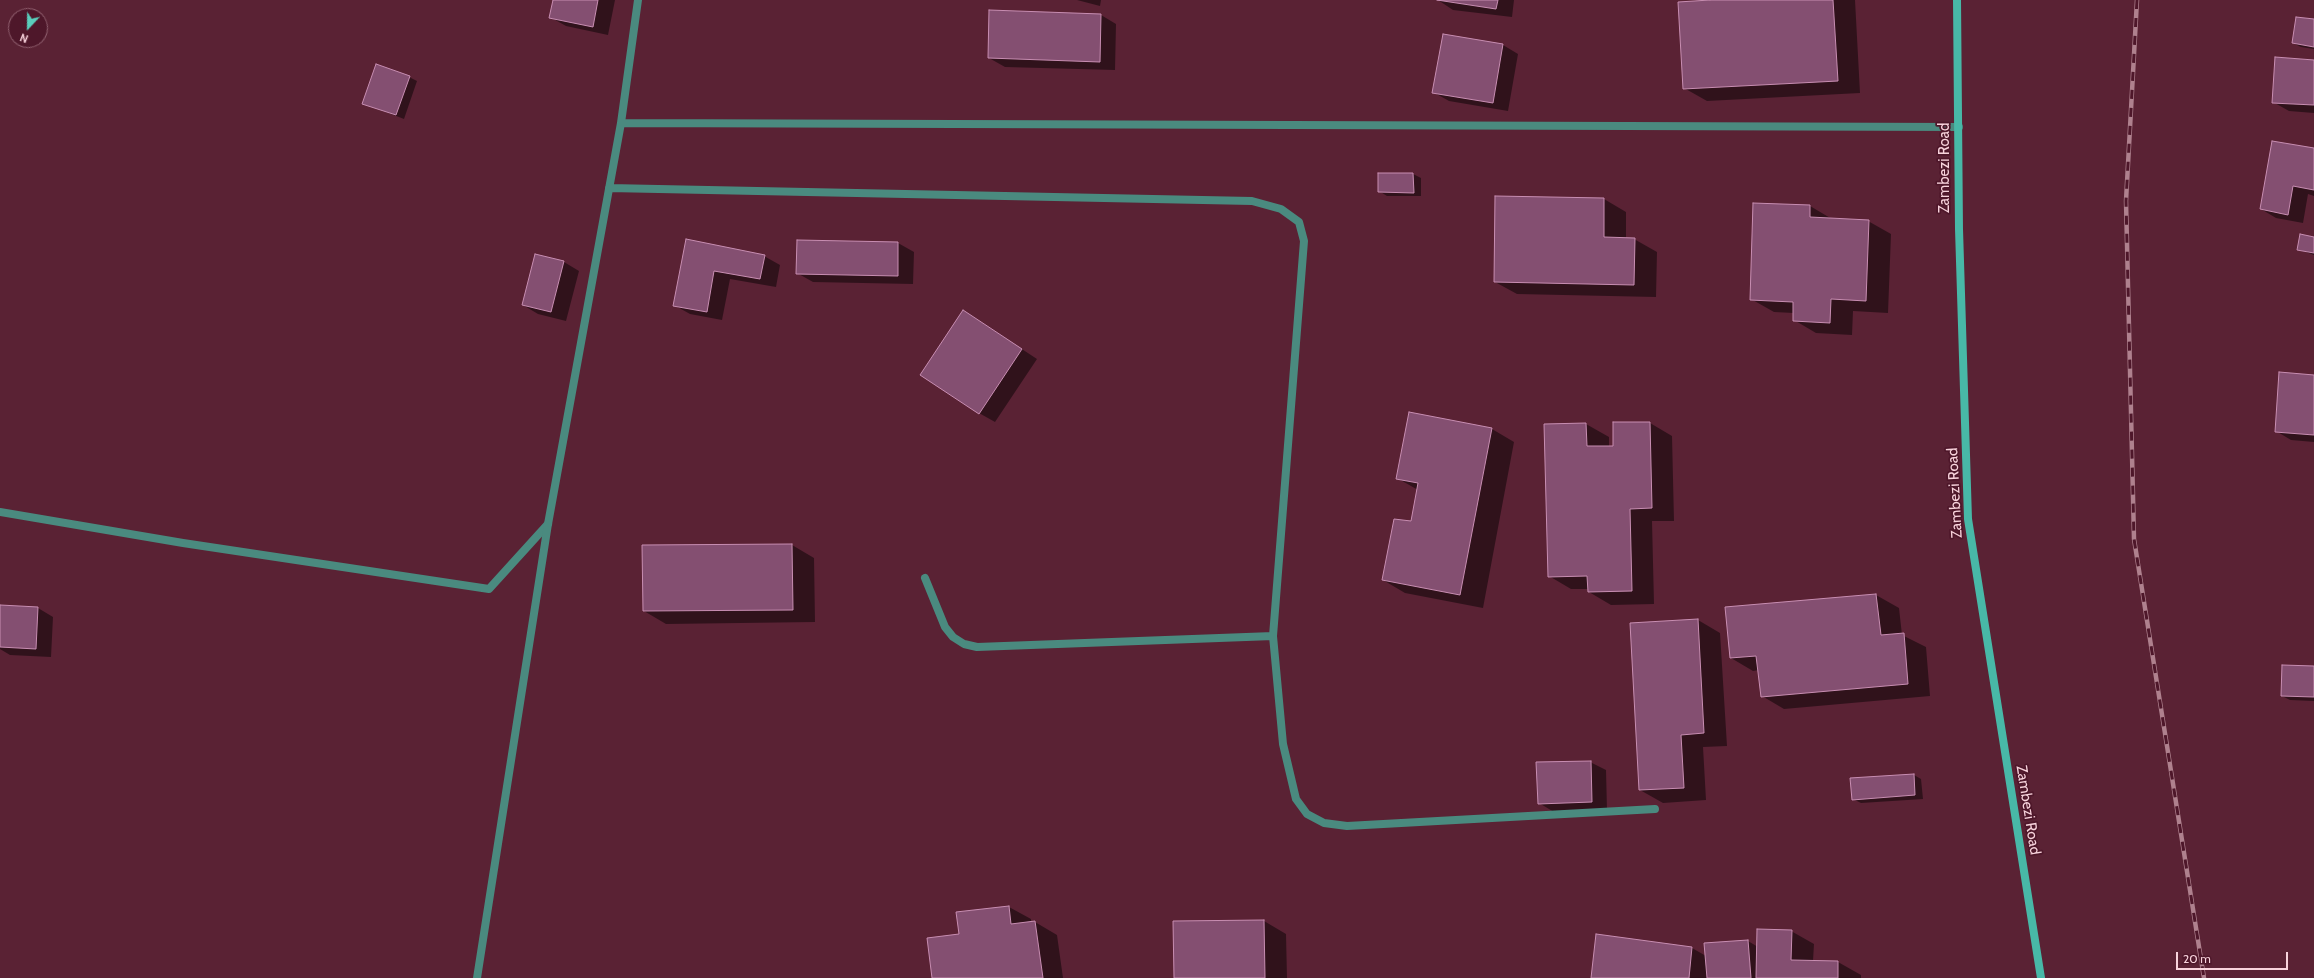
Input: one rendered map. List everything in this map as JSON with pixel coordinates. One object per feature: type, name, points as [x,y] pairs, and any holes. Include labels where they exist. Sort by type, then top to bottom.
[{"type":"main road","name":"Zambezi Road","points":[[1957,0],[1959,229],[1968,520],[2041,978]]},
{"type":"street","points":[[477,978],[548,524],[610,188],[621,123],[638,0]]},
{"type":"street","points":[[621,123],[1959,127]]},
{"type":"street","points":[[610,188],[1252,201],[1281,209],[1299,222],[1304,242],[1273,636],[1283,744],[1296,799],[1307,814],[1324,823],[1347,826],[1655,809]]},
{"type":"street","points":[[0,512],[183,543],[489,590],[548,524]]},
{"type":"street","points":[[925,578],[945,627],[953,637],[964,644],[976,647],[1273,636]]},
{"type":"building","points":[[553,0],[598,0],[593,27],[549,18]]},
{"type":"building","points":[[1437,0],[1498,0],[1496,9]]},
{"type":"building","points":[[1710,0],[1833,0],[1838,81],[1683,89],[1678,2]]},
{"type":"building","points":[[989,10],[1101,14],[1100,62],[988,58]]},
{"type":"building","points":[[2296,17],[2314,19],[2314,47],[2292,43]]},
{"type":"building","points":[[1443,34],[1503,44],[1493,103],[1432,93]]},
{"type":"building","points":[[2275,57],[2314,60],[2314,105],[2272,103]]},
{"type":"building","points":[[376,64],[410,76],[396,115],[362,104]]},
{"type":"building","points":[[2272,141],[2314,148],[2314,190],[2293,186],[2288,215],[2260,209]]},
{"type":"building","points":[[1378,173],[1413,173],[1414,193],[1378,192]]},
{"type":"building","points":[[1495,196],[1604,198],[1604,237],[1635,238],[1634,285],[1494,282]]},
{"type":"building","points":[[1753,203],[1810,205],[1810,217],[1869,220],[1866,301],[1831,299],[1830,323],[1793,321],[1793,302],[1750,300]]},
{"type":"building","points":[[2300,234],[2314,237],[2314,253],[2297,250]]},
{"type":"building","points":[[686,239],[765,255],[760,279],[714,271],[707,312],[673,306]]},
{"type":"building","points":[[797,240],[898,242],[898,276],[796,274]]},
{"type":"building","points":[[535,254],[564,261],[551,312],[522,305]]},
{"type":"building","points":[[963,310],[1022,349],[979,414],[920,375]]},
{"type":"building","points":[[2279,372],[2314,375],[2314,435],[2275,432]]},
{"type":"building","points":[[1409,412],[1492,428],[1460,595],[1382,580],[1394,519],[1411,521],[1418,483],[1396,479]]},
{"type":"building","points":[[1613,422],[1650,422],[1652,508],[1630,509],[1632,591],[1588,592],[1587,576],[1548,577],[1544,424],[1586,423],[1587,446],[1613,446]]},
{"type":"building","points":[[792,544],[793,610],[643,611],[642,545]]},
{"type":"building","points":[[1876,594],[1881,635],[1904,633],[1908,684],[1761,697],[1756,656],[1730,658],[1725,607]]},
{"type":"building","points":[[0,605],[38,607],[36,649],[0,647]]},
{"type":"building","points":[[1698,619],[1704,733],[1681,735],[1684,788],[1639,790],[1630,623]]},
{"type":"building","points":[[2282,665],[2314,666],[2314,697],[2281,696]]},
{"type":"building","points":[[1591,761],[1592,802],[1538,804],[1536,762]]},
{"type":"building","points":[[1914,774],[1915,795],[1852,800],[1850,778]]},
{"type":"building","points":[[1009,906],[1011,924],[1035,921],[1043,978],[932,978],[927,938],[959,934],[956,912]]},
{"type":"building","points":[[1264,920],[1265,978],[1174,978],[1173,921]]},
{"type":"building","points":[[1757,929],[1792,930],[1791,960],[1838,961],[1838,978],[1756,978]]},
{"type":"building","points":[[1596,934],[1692,947],[1689,978],[1591,978]]},
{"type":"building","points":[[1748,940],[1751,978],[1707,978],[1704,943]]},
{"type":"railway","points":[[2137,0],[2126,201],[2134,539],[2204,978]]}]
